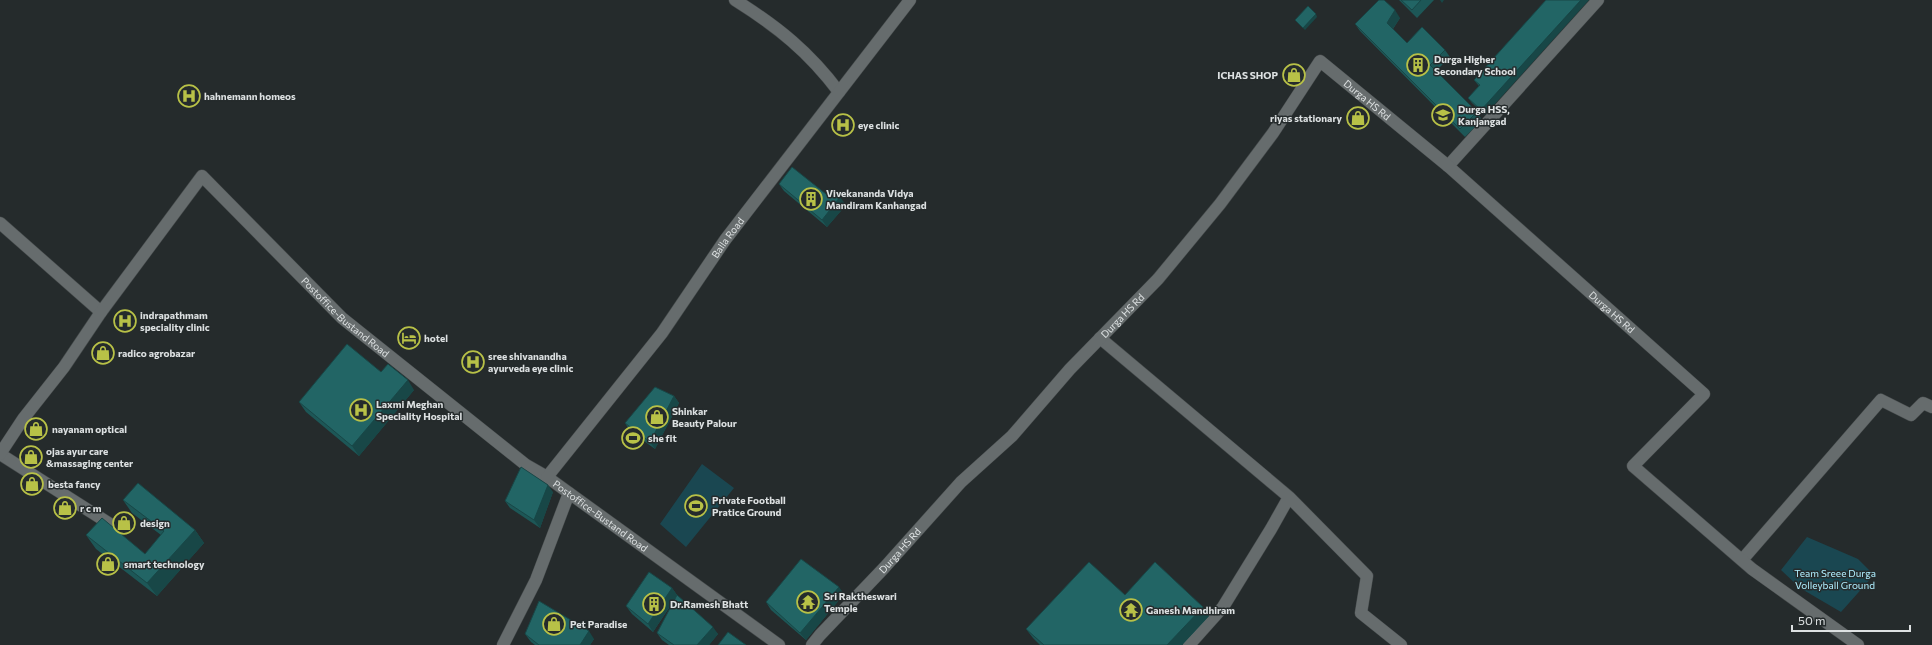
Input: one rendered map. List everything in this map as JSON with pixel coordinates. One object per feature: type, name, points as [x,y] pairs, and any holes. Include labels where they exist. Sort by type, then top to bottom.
[{"type":"street","points":[[735,0],[764,18],[794,42],[819,66],[839,92]]},
{"type":"street","name":"Balla Road","points":[[547,477],[662,333],[725,240],[910,0]]},
{"type":"street","points":[[1448,166],[1598,0]]},
{"type":"street","name":"Durga HS Rd","points":[[812,645],[961,482],[1012,436],[1070,369],[1158,279],[1220,204],[1273,133],[1320,61],[1448,166],[1704,394],[1633,466],[1742,560],[1858,645]]},
{"type":"street","name":"Postoffice-Bustand Road","points":[[0,454],[23,419],[64,367],[101,312],[202,176],[342,318],[526,465],[547,477],[779,645]]},
{"type":"street","points":[[0,223],[101,312]]},
{"type":"street","points":[[1100,338],[1289,497],[1367,576],[1361,613],[1401,645]]},
{"type":"street","points":[[1742,560],[1881,400],[1911,415],[1923,403],[1932,407]]},
{"type":"street","points":[[0,454],[110,524]]},
{"type":"street","points":[[503,645],[536,580],[568,492]]},
{"type":"street","points":[[1189,645],[1223,607],[1289,497]]},
{"type":"green space","name":"Private Football Pratice Ground","points":[[702,464],[734,488],[686,547],[660,524]]},
{"type":"green space","name":"Team Sreee Durga Volleyball Ground","points":[[1807,537],[1858,559],[1874,575],[1841,612],[1800,588],[1781,570]]},
{"type":"building","name":"Durga Higher Secondary School","points":[[1379,0],[1384,0],[1395,10],[1387,23],[1407,43],[1422,27],[1445,50],[1430,65],[1477,112],[1460,129],[1355,24]]},
{"type":"building","points":[[1401,0],[1421,0],[1412,10]]},
{"type":"building","name":"Durga Higher Secondary School","points":[[1546,0],[1581,0],[1481,110],[1468,98],[1480,85],[1474,80]]},
{"type":"building","points":[[1308,6],[1316,14],[1303,28],[1295,20]]},
{"type":"building","name":"Vivekananda Vidya Mandiram Kanhangad","points":[[792,167],[826,194],[830,189],[840,197],[822,220],[779,184]]},
{"type":"building","points":[[347,344],[381,372],[388,364],[408,380],[352,446],[299,402]]},
{"type":"building","name":"Shinkar Beauty Palour","points":[[655,387],[674,396],[650,442],[625,423]]},
{"type":"building","points":[[521,467],[548,485],[534,520],[505,501]]},
{"type":"building","points":[[138,483],[195,530],[147,583],[86,535],[102,518],[145,554],[164,531],[123,500]]},
{"type":"building","name":"Sri Raktheswari Temple","points":[[801,559],[839,587],[800,633],[766,602]]},
{"type":"building","name":"Ganesh Mandhiram","points":[[1089,562],[1125,595],[1155,562],[1203,607],[1167,645],[1044,645],[1026,629]]},
{"type":"building","name":"Dr.Ramesh Bhatt","points":[[649,572],[672,588],[648,624],[626,606]]},
{"type":"building","points":[[677,595],[713,627],[697,645],[674,645],[657,633]]},
{"type":"building","name":"Pet Paradise","points":[[539,601],[589,631],[580,645],[539,645],[525,634]]},
{"type":"building","points":[[728,632],[746,645],[718,645]]},
{"type":"place","name":"Durga Higher Secondary School","points":[[1418,65]]},
{"type":"place","name":"ICHAS SHOP","points":[[1294,75]]},
{"type":"place","name":"hahnemann homeos","points":[[189,96]]},
{"type":"place","name":"Durga HSS, Kanjangad","points":[[1443,115]]},
{"type":"place","name":"riyas stationary","points":[[1358,118]]},
{"type":"place","name":"eye clinic","points":[[843,125]]},
{"type":"place","name":"Vivekananda Vidya Mandiram Kanhangad","points":[[811,199]]},
{"type":"place","name":"indrapathmam speciality clinic","points":[[125,321]]},
{"type":"place","name":"hotel","points":[[409,338]]},
{"type":"place","name":"radico agrobazar","points":[[103,353]]},
{"type":"place","name":"sree shivanandha ayurveda eye clinic","points":[[473,362]]},
{"type":"place","name":"Laxmi Meghan Speciality Hospital","points":[[361,410]]},
{"type":"place","name":"Shinkar Beauty Palour","points":[[657,417]]},
{"type":"place","name":"nayanam optical","points":[[36,429]]},
{"type":"place","name":"she fit","points":[[633,438]]},
{"type":"place","name":"ojas ayur care &massaging center","points":[[31,457]]},
{"type":"place","name":"besta fancy","points":[[32,484]]},
{"type":"place","name":"Private Football Pratice Ground","points":[[696,506]]},
{"type":"place","name":"r c m","points":[[65,508]]},
{"type":"place","name":"design","points":[[124,523]]},
{"type":"place","name":"smart technology","points":[[108,564]]},
{"type":"place","name":"Sri Raktheswari Temple","points":[[808,602]]},
{"type":"place","name":"Dr.Ramesh Bhatt","points":[[654,604]]},
{"type":"place","name":"Ganesh Mandhiram","points":[[1131,610]]},
{"type":"place","name":"Pet Paradise","points":[[554,624]]}]
